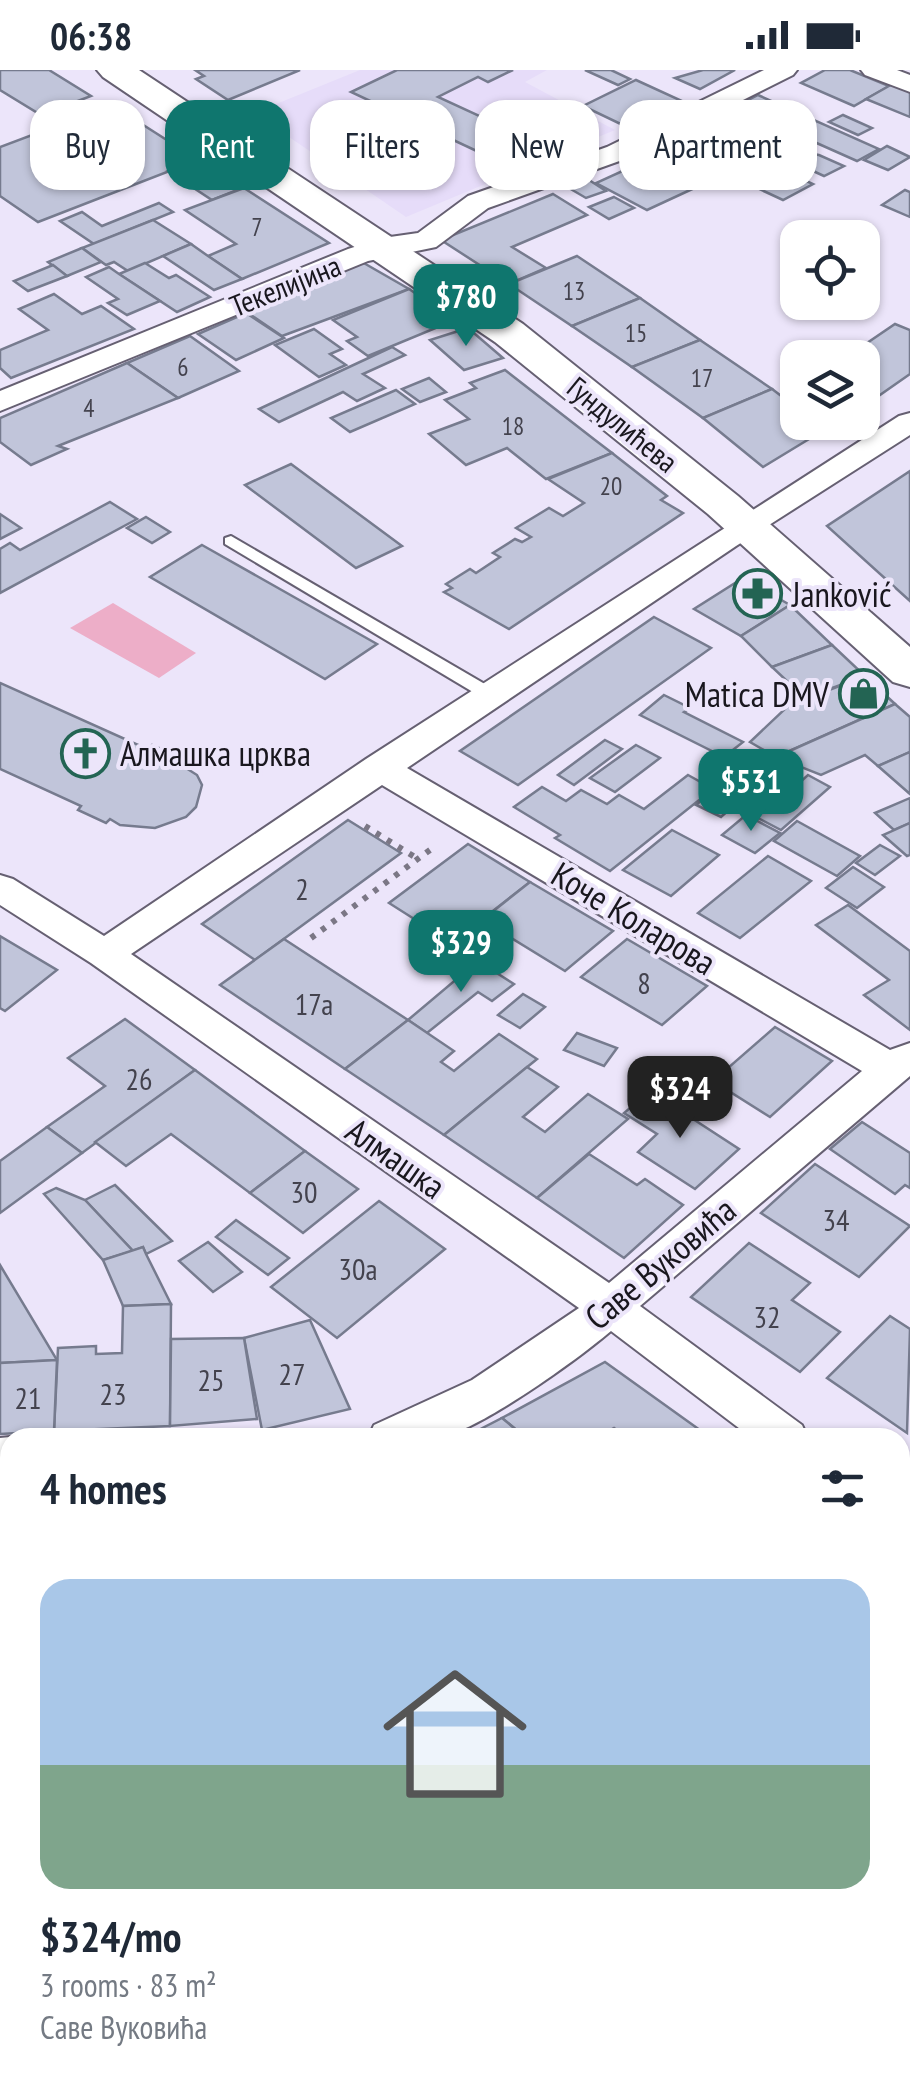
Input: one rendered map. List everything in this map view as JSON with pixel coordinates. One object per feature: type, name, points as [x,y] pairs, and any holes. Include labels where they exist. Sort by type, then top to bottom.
[{"type":"street","name":"Гундулићева","points":[[115,70],[510,333],[746,525],[910,672]]},
{"type":"street","name":"Текелијина","points":[[0,402],[383,246],[426,240],[478,202],[616,153],[784,70]]},
{"type":"street","points":[[874,70],[910,84]]},
{"type":"street","points":[[104,954],[489,694],[910,422]]},
{"type":"street","name":"Коче Коларова","points":[[379,767],[900,1063]]},
{"type":"street","name":"Алмашка","points":[[0,888],[104,954],[609,1306],[773,1428]]},
{"type":"street","name":"Саве Вуковића","points":[[418,1428],[526,1373],[900,1063]]},
{"type":"lane","points":[[230,542],[489,694]]},
{"type":"path","points":[[311,938],[469,820]]},
{"type":"shaded area","points":[[360,70],[547,70],[525,82],[559,100],[475,100],[475,188],[406,217],[367,190],[455,190],[455,100],[310,100],[310,151],[290,138],[290,100],[286,100]]},
{"type":"shaded area","points":[[599,121],[615,130],[599,137]]},
{"type":"shaded area","points":[[113,603],[196,653],[159,678],[70,628]]},
{"type":"building","points":[[0,70],[49,70],[91,96],[80,100],[30,100],[30,108],[0,90]]},
{"type":"building","points":[[195,70],[300,70],[228,100],[196,79],[204,76]]},
{"type":"building","points":[[397,70],[513,70],[488,82],[478,77],[438,97],[445,100],[368,100],[351,92]]},
{"type":"building","points":[[585,70],[611,70],[630,79],[618,85]]},
{"type":"building","points":[[703,70],[735,70],[700,89],[675,78]]},
{"type":"building","points":[[825,70],[850,70],[889,86],[854,106],[801,83]]},
{"type":"building","points":[[636,80],[680,100],[619,100],[619,123],[599,114],[599,100],[595,100]]},
{"type":"building","points":[[896,82],[910,87],[910,117],[866,99]]},
{"type":"building","points":[[455,105],[475,114],[475,150],[455,141]]},
{"type":"building","points":[[843,115],[872,128],[858,135],[829,122]]},
{"type":"building","points":[[817,121],[879,149],[857,161],[817,143]]},
{"type":"building","points":[[145,126],[165,139],[165,173],[145,181]]},
{"type":"building","points":[[30,136],[30,190],[121,190],[38,222],[0,196],[0,147]]},
{"type":"building","points":[[887,146],[910,157],[888,170],[864,160]]},
{"type":"building","points":[[817,155],[844,166],[824,176],[817,173]]},
{"type":"building","points":[[619,173],[619,190],[690,190],[647,210],[599,182]]},
{"type":"building","points":[[599,186],[606,191],[586,198],[572,190],[599,190]]},
{"type":"building","points":[[197,190],[237,190],[212,200]]},
{"type":"building","points":[[247,190],[329,243],[242,279],[208,256],[236,244],[185,210]]},
{"type":"building","points":[[761,190],[802,190],[783,200]]},
{"type":"building","points":[[905,190],[910,192],[910,217],[882,205]]},
{"type":"building","points":[[553,194],[587,215],[512,247],[546,268],[509,284],[441,240]]},
{"type":"building","points":[[614,197],[634,208],[609,219],[589,207]]},
{"type":"building","points":[[159,203],[173,212],[94,244],[60,221],[82,212],[102,226]]},
{"type":"building","points":[[153,220],[191,244],[128,271],[114,262],[106,265],[82,248]]},
{"type":"building","points":[[191,244],[242,279],[214,290],[163,256]]},
{"type":"building","points":[[82,248],[101,262],[67,276],[48,262]]},
{"type":"building","points":[[577,256],[640,298],[572,326],[509,284]]},
{"type":"building","points":[[362,262],[409,289],[282,336],[248,313]]},
{"type":"building","points":[[145,263],[169,278],[176,275],[210,297],[177,312],[119,274]]},
{"type":"building","points":[[53,265],[67,276],[28,291],[14,281]]},
{"type":"building","points":[[109,267],[160,301],[127,315],[108,303],[118,299],[86,277]]},
{"type":"building","points":[[409,289],[455,320],[368,356],[347,341],[357,337],[333,320]]},
{"type":"building","points":[[54,294],[82,314],[101,306],[134,329],[11,378],[0,368],[0,350],[48,330],[19,309]]},
{"type":"building","points":[[640,298],[700,340],[632,367],[572,326]]},
{"type":"building","points":[[246,313],[284,338],[236,360],[198,334]]},
{"type":"building","points":[[895,324],[910,330],[910,374],[880,395],[880,340],[871,340]]},
{"type":"building","points":[[468,328],[503,358],[464,370],[430,340]]},
{"type":"building","points":[[314,329],[342,349],[330,354],[346,365],[319,377],[275,345]]},
{"type":"building","points":[[190,336],[239,371],[178,398],[127,363]]},
{"type":"building","points":[[700,340],[772,389],[703,418],[632,367]]},
{"type":"building","points":[[392,347],[405,355],[363,374],[385,388],[357,401],[343,392],[279,422],[259,409]]},
{"type":"building","points":[[127,363],[178,398],[58,446],[67,449],[31,465],[0,442],[0,418]]},
{"type":"building","points":[[505,370],[612,453],[546,479],[507,448],[466,465],[429,434],[469,419],[445,400],[476,388],[470,383]]},
{"type":"building","points":[[429,378],[446,392],[420,402],[402,389]]},
{"type":"building","points":[[772,389],[780,395],[780,440],[807,440],[763,467],[703,418]]},
{"type":"building","points":[[396,390],[415,404],[350,432],[331,418]]},
{"type":"building","points":[[612,453],[667,496],[661,500],[683,513],[509,629],[444,592],[452,588],[446,584],[470,569],[476,573],[500,557],[493,553],[515,539],[522,542],[531,537],[516,528],[549,508],[563,516],[584,503],[548,479]]},
{"type":"building","points":[[291,464],[402,546],[356,568],[245,485]]},
{"type":"building","points":[[910,471],[910,601],[827,526]]},
{"type":"building","points":[[110,502],[137,519],[0,593],[0,549],[10,543],[20,550]]},
{"type":"building","points":[[0,514],[21,528],[0,539]]},
{"type":"building","points":[[146,517],[170,532],[152,543],[127,528]]},
{"type":"building","points":[[202,545],[377,644],[325,679],[150,577]]},
{"type":"building","points":[[743,578],[790,605],[741,636],[694,609]]},
{"type":"building","points":[[790,605],[832,645],[772,667],[741,636]]},
{"type":"building","points":[[654,617],[711,648],[518,785],[460,751]]},
{"type":"building","points":[[832,645],[865,676],[805,698],[772,667]]},
{"type":"building","points":[[865,676],[895,704],[776,757],[750,742],[788,706]]},
{"type":"building","name":"Алмашка црква","points":[[0,683],[147,749],[152,745],[180,757],[175,761],[197,775],[202,785],[196,807],[186,817],[155,828],[120,825],[110,819],[106,823],[78,810],[81,806],[0,769]]},
{"type":"building","points":[[664,695],[690,708],[684,712],[743,742],[724,757],[640,715]]},
{"type":"building","points":[[895,704],[910,717],[910,752],[878,766],[865,755],[821,775],[776,757]]},
{"type":"building","points":[[605,740],[622,749],[574,785],[558,775]]},
{"type":"building","points":[[636,745],[660,758],[615,792],[590,778]]},
{"type":"building","points":[[757,752],[781,763],[721,817],[696,805]]},
{"type":"building","points":[[910,752],[910,794],[878,766]]},
{"type":"building","points":[[688,775],[713,789],[610,871],[555,838],[560,835],[514,807],[542,787],[566,801],[581,790],[607,804],[619,795],[644,809]]},
{"type":"building","points":[[808,775],[830,787],[781,830],[756,817],[763,812],[756,808],[780,789],[788,793]]},
{"type":"building","points":[[910,798],[910,823],[894,830],[875,813]]},
{"type":"building","points":[[746,815],[780,833],[755,853],[722,835]]},
{"type":"building","points":[[348,820],[401,853],[255,960],[202,924]]},
{"type":"building","points":[[797,821],[860,856],[837,876],[774,841]]},
{"type":"building","points":[[910,823],[910,855],[907,856],[883,835]]},
{"type":"building","points":[[672,830],[719,855],[671,896],[623,870]]},
{"type":"building","points":[[468,844],[530,882],[452,943],[389,903]]},
{"type":"building","points":[[880,845],[900,856],[875,875],[856,863]]},
{"type":"building","points":[[768,856],[811,881],[740,938],[698,913]]},
{"type":"building","points":[[853,867],[884,887],[857,908],[826,888]]},
{"type":"building","points":[[530,882],[613,931],[565,971],[482,920]]},
{"type":"building","points":[[848,905],[910,951],[910,1030],[864,995],[889,980],[816,925]]},
{"type":"building","points":[[0,936],[57,970],[5,1011],[0,1008]]},
{"type":"building","points":[[284,939],[408,1020],[345,1069],[220,985]]},
{"type":"building","points":[[627,939],[707,986],[662,1025],[581,977]]},
{"type":"building","points":[[478,961],[514,984],[492,1001],[478,992],[427,1033],[408,1020]]},
{"type":"building","points":[[523,994],[545,1007],[520,1028],[498,1015]]},
{"type":"building","points":[[125,1019],[195,1070],[82,1153],[47,1127],[105,1086],[68,1058]]},
{"type":"building","points":[[408,1020],[454,1051],[441,1062],[454,1071],[499,1034],[537,1059],[444,1135],[345,1069]]},
{"type":"building","points":[[775,1027],[832,1061],[770,1117],[713,1081]]},
{"type":"building","points":[[577,1033],[617,1048],[604,1066],[564,1050]]},
{"type":"building","points":[[527,1067],[558,1087],[523,1117],[545,1132],[588,1094],[628,1119],[537,1198],[444,1135]]},
{"type":"building","points":[[195,1070],[305,1151],[250,1193],[171,1134],[126,1166],[95,1142]]},
{"type":"building","points":[[650,1091],[739,1149],[695,1189],[638,1152],[657,1134],[624,1113]]},
{"type":"building","points":[[862,1122],[910,1153],[910,1188],[905,1185],[895,1194],[830,1149]]},
{"type":"building","points":[[47,1127],[82,1153],[0,1213],[0,1161]]},
{"type":"building","points":[[305,1151],[358,1189],[303,1233],[250,1193]]},
{"type":"building","points":[[589,1154],[637,1185],[645,1179],[683,1205],[624,1258],[537,1198]]},
{"type":"building","points":[[815,1164],[910,1226],[859,1277],[761,1213]]},
{"type":"building","points":[[115,1185],[172,1241],[146,1254],[143,1247],[133,1251],[85,1200]]},
{"type":"building","points":[[56,1188],[85,1200],[133,1251],[103,1260],[44,1194]]},
{"type":"building","points":[[379,1201],[445,1249],[337,1338],[271,1287]]},
{"type":"building","points":[[236,1220],[289,1258],[268,1275],[216,1237]]},
{"type":"building","points":[[208,1242],[242,1272],[213,1292],[179,1261]]},
{"type":"building","points":[[749,1243],[810,1283],[792,1300],[840,1332],[800,1372],[691,1297]]},
{"type":"building","points":[[143,1247],[171,1304],[123,1306],[103,1260]]},
{"type":"building","points":[[0,1265],[57,1360],[0,1363]]},
{"type":"building","points":[[171,1304],[170,1426],[54,1428],[58,1348],[96,1346],[96,1354],[122,1353],[123,1306]]},
{"type":"building","points":[[890,1316],[910,1329],[907,1428],[900,1428],[827,1378]]},
{"type":"building","points":[[310,1320],[350,1409],[262,1428],[244,1338]]},
{"type":"building","points":[[244,1338],[257,1419],[170,1426],[171,1339]]},
{"type":"building","points":[[57,1360],[54,1428],[0,1428],[0,1363]]},
{"type":"building","points":[[605,1362],[697,1428],[514,1428],[502,1418]]},
{"type":"building","points":[[502,1418],[514,1428],[482,1428]]},
{"type":"place","name":"Janković","points":[[757,594]]},
{"type":"place","name":"Matica DMV","points":[[864,694]]},
{"type":"place","name":"Алмашка црква","points":[[85,753]]}]
